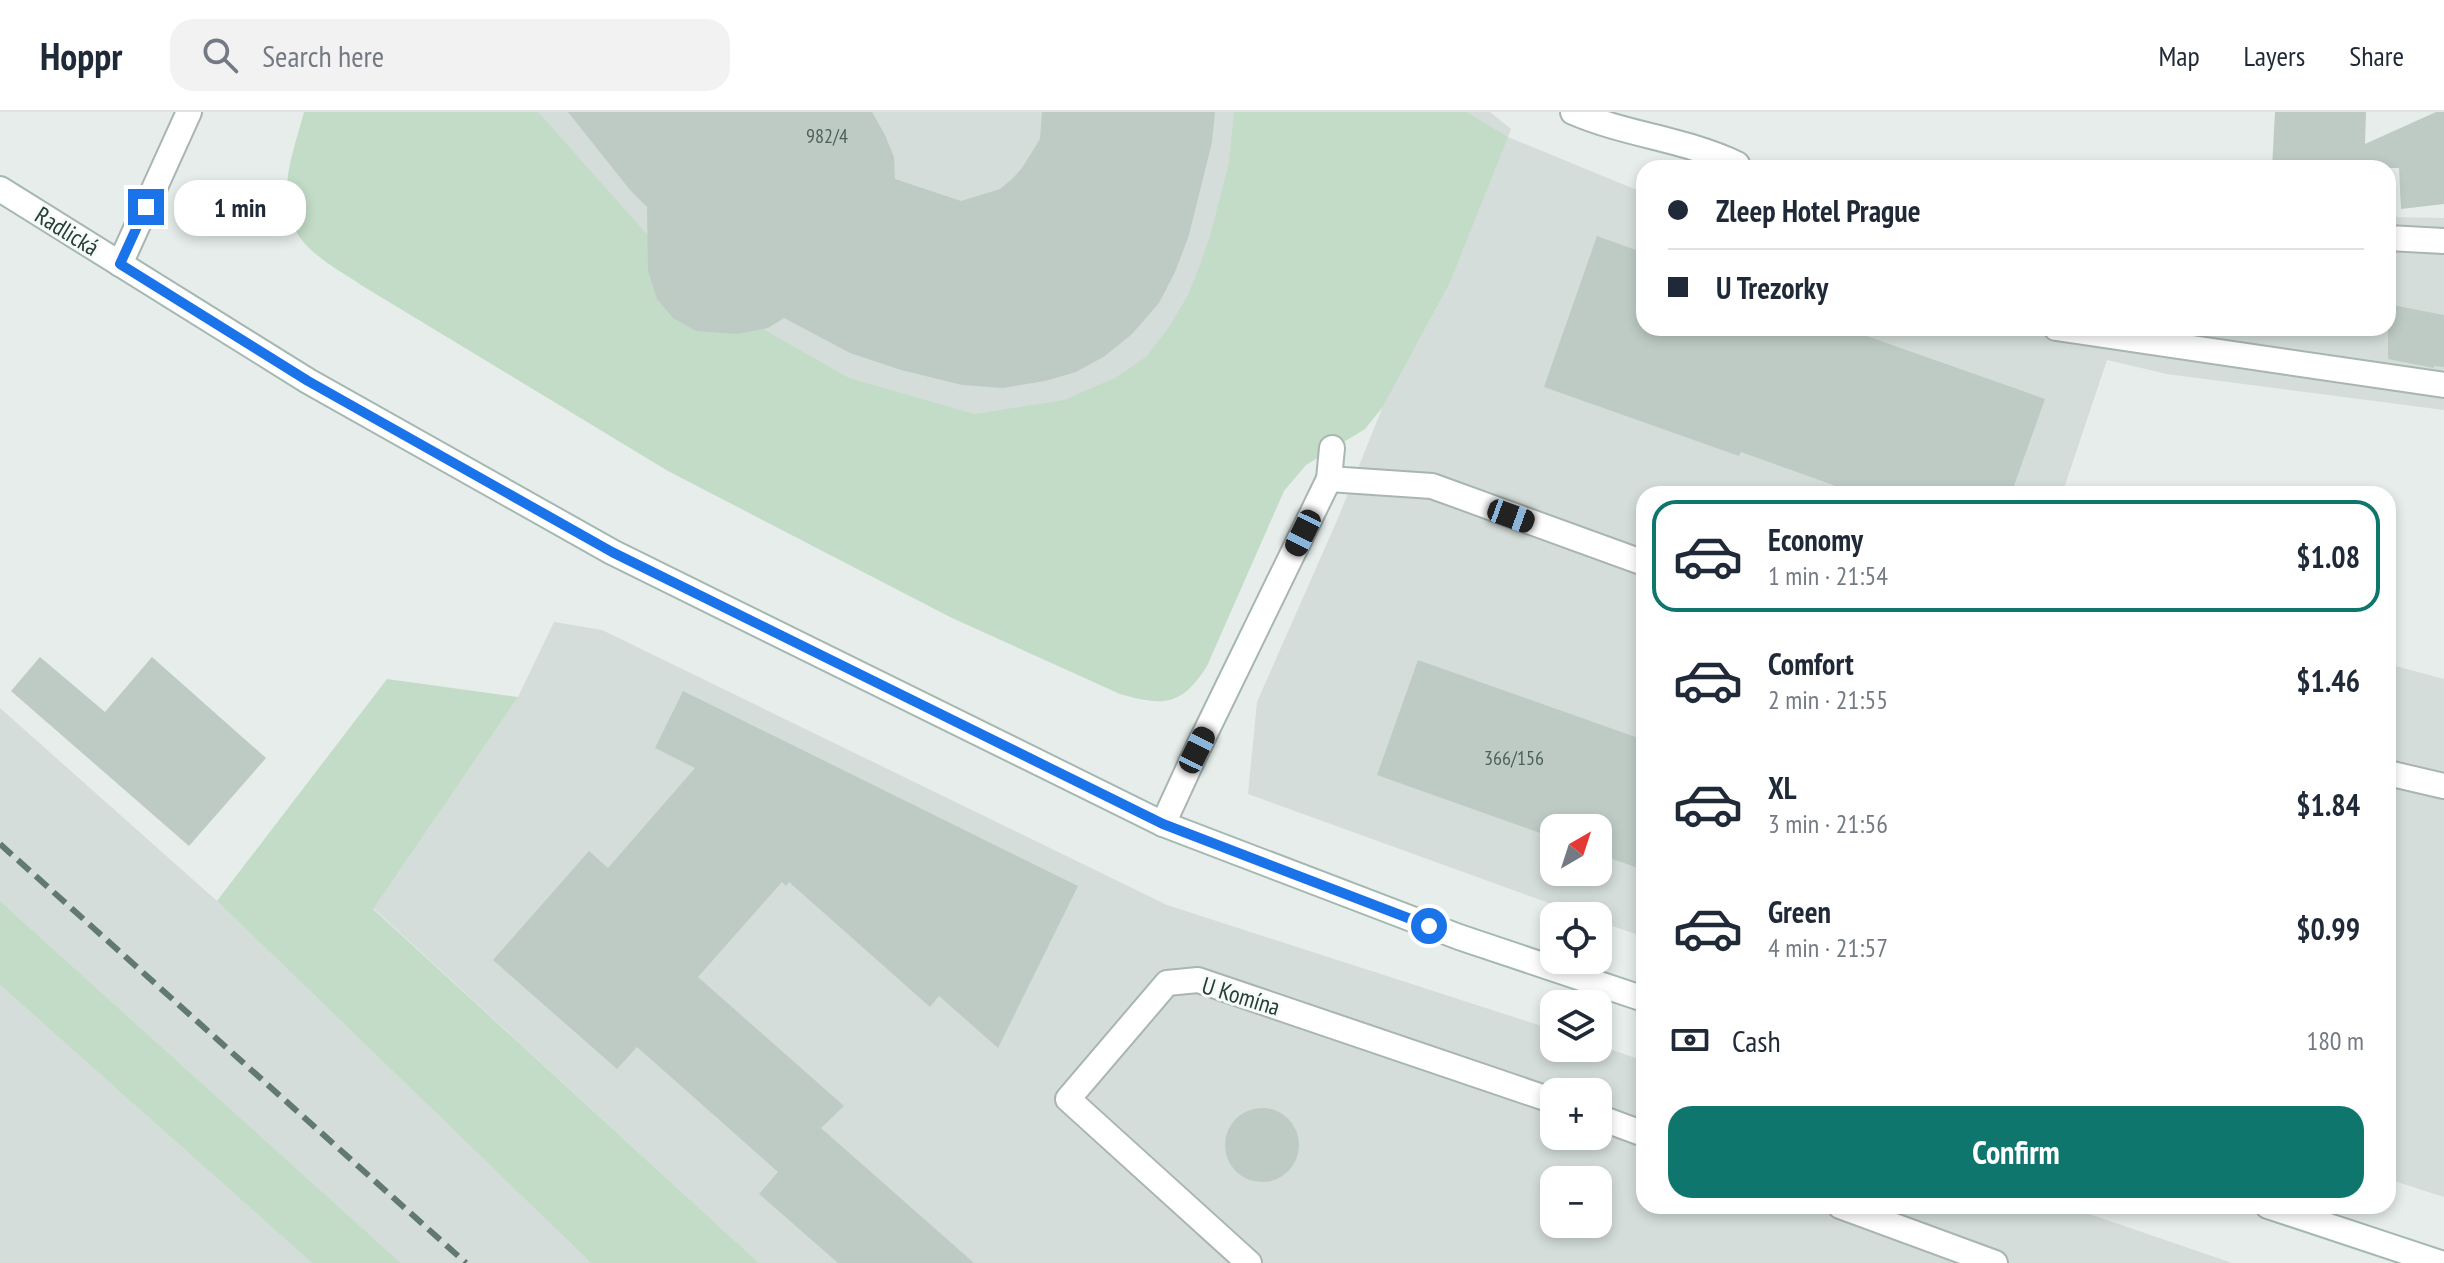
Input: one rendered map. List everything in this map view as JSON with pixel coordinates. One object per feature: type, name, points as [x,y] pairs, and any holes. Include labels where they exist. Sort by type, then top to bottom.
[{"type":"main road","points":[[120,264],[189,112]]},
{"type":"main road","points":[[1573,112],[1644,136],[1711,151],[1729,160]]},
{"type":"main road","name":"Radlická","points":[[0,189],[308,381],[612,552],[1163,824],[1459,937],[1636,996]]},
{"type":"main road","points":[[2396,238],[2444,241]]},
{"type":"main road","points":[[2110,336],[2444,385]]},
{"type":"main road","points":[[1163,824],[1329,479],[1332,448]]},
{"type":"main road","points":[[1329,479],[1432,486],[1636,560]]},
{"type":"main road","points":[[2396,775],[2444,786]]},
{"type":"main road","name":"U Komína","points":[[1249,1263],[1068,1099],[1167,983],[1198,980],[1540,1096]]},
{"type":"main road","points":[[1612,1122],[1636,1131]]},
{"type":"main road","points":[[1862,1214],[1995,1263]]},
{"type":"main road","points":[[2292,1214],[2440,1263]]},
{"type":"shaded area","points":[[518,112],[1490,112],[1511,129],[1508,137],[1636,190],[1636,336],[2396,336],[2396,217],[2444,218],[2444,410],[2167,374],[2107,360],[2065,486],[1636,486],[1636,934],[1612,926],[1612,902],[1546,902],[1248,794],[1257,702],[1339,516],[1385,401],[1118,459],[772,376]]},
{"type":"shaded area","points":[[554,622],[602,630],[1167,905],[1540,1025],[1540,1062],[1612,1062],[1612,1050],[1636,1058],[1636,1214],[2089,1214],[2232,1263],[759,1263],[373,908],[518,697]]},
{"type":"shaded area","points":[[2396,666],[2444,679],[2444,1197],[2396,1182]]},
{"type":"shaded area","points":[[0,708],[217,901],[591,1263],[401,1263],[0,901]]},
{"type":"shaded area","points":[[0,985],[312,1263],[0,1263]]},
{"type":"green space","points":[[304,112],[538,112],[676,267],[735,313],[849,378],[974,414],[1064,400],[1115,378],[1146,357],[1188,295],[1200,265],[1229,163],[1234,112],[1466,112],[1508,137],[1450,282],[1382,408],[1365,429],[1306,465],[1284,491],[1207,666],[1179,696],[1160,701],[1120,694],[952,618],[668,471],[329,264],[297,234],[287,200],[290,165]]},
{"type":"green space","points":[[387,679],[518,697],[373,909],[759,1263],[591,1263],[217,901]]},
{"type":"green space","points":[[0,901],[401,1263],[312,1263],[0,985]]},
{"type":"building","points":[[568,112],[872,112],[894,157],[895,179],[961,201],[1000,189],[1012,179],[1040,139],[1042,112],[1215,112],[1212,142],[1189,235],[1159,303],[1132,334],[1105,356],[1076,372],[1003,388],[962,385],[901,370],[850,353],[784,318],[768,328],[737,334],[696,331],[673,318],[657,299],[648,271],[647,207]]},
{"type":"building","points":[[2275,112],[2366,112],[2365,144],[2436,112],[2444,112],[2444,204],[2401,209],[2396,160],[2272,160]]},
{"type":"building","points":[[1597,236],[1636,250],[1636,336],[1867,336],[2045,399],[2014,486],[1836,486],[1741,452],[1739,456],[1544,387]]},
{"type":"building","points":[[2396,306],[2444,315],[2444,367],[2434,368],[2388,359],[2388,336],[2396,336]]},
{"type":"building","points":[[40,657],[105,712],[152,657],[266,758],[189,846],[11,691]]},
{"type":"building","points":[[1418,660],[1636,737],[1636,867],[1612,859],[1612,814],[1540,814],[1540,833],[1377,775]]},
{"type":"building","points":[[683,691],[1078,886],[998,1048],[939,996],[930,1007],[789,882],[786,886],[782,882],[698,977],[844,1106],[821,1128],[974,1263],[838,1263],[759,1194],[778,1172],[637,1047],[617,1069],[493,960],[589,851],[608,868],[695,768],[655,748]]},
{"type":"building","points":[[1262,1108],[1283,1114],[1293,1124],[1299,1145],[1293,1166],[1283,1176],[1262,1182],[1241,1176],[1231,1166],[1225,1145],[1231,1124],[1241,1114]]},
{"type":"railway","points":[[0,844],[466,1263]]},
{"type":"route","points":[[146,207],[120,264],[308,381],[446,459],[612,552],[1163,824],[1429,926]]}]
